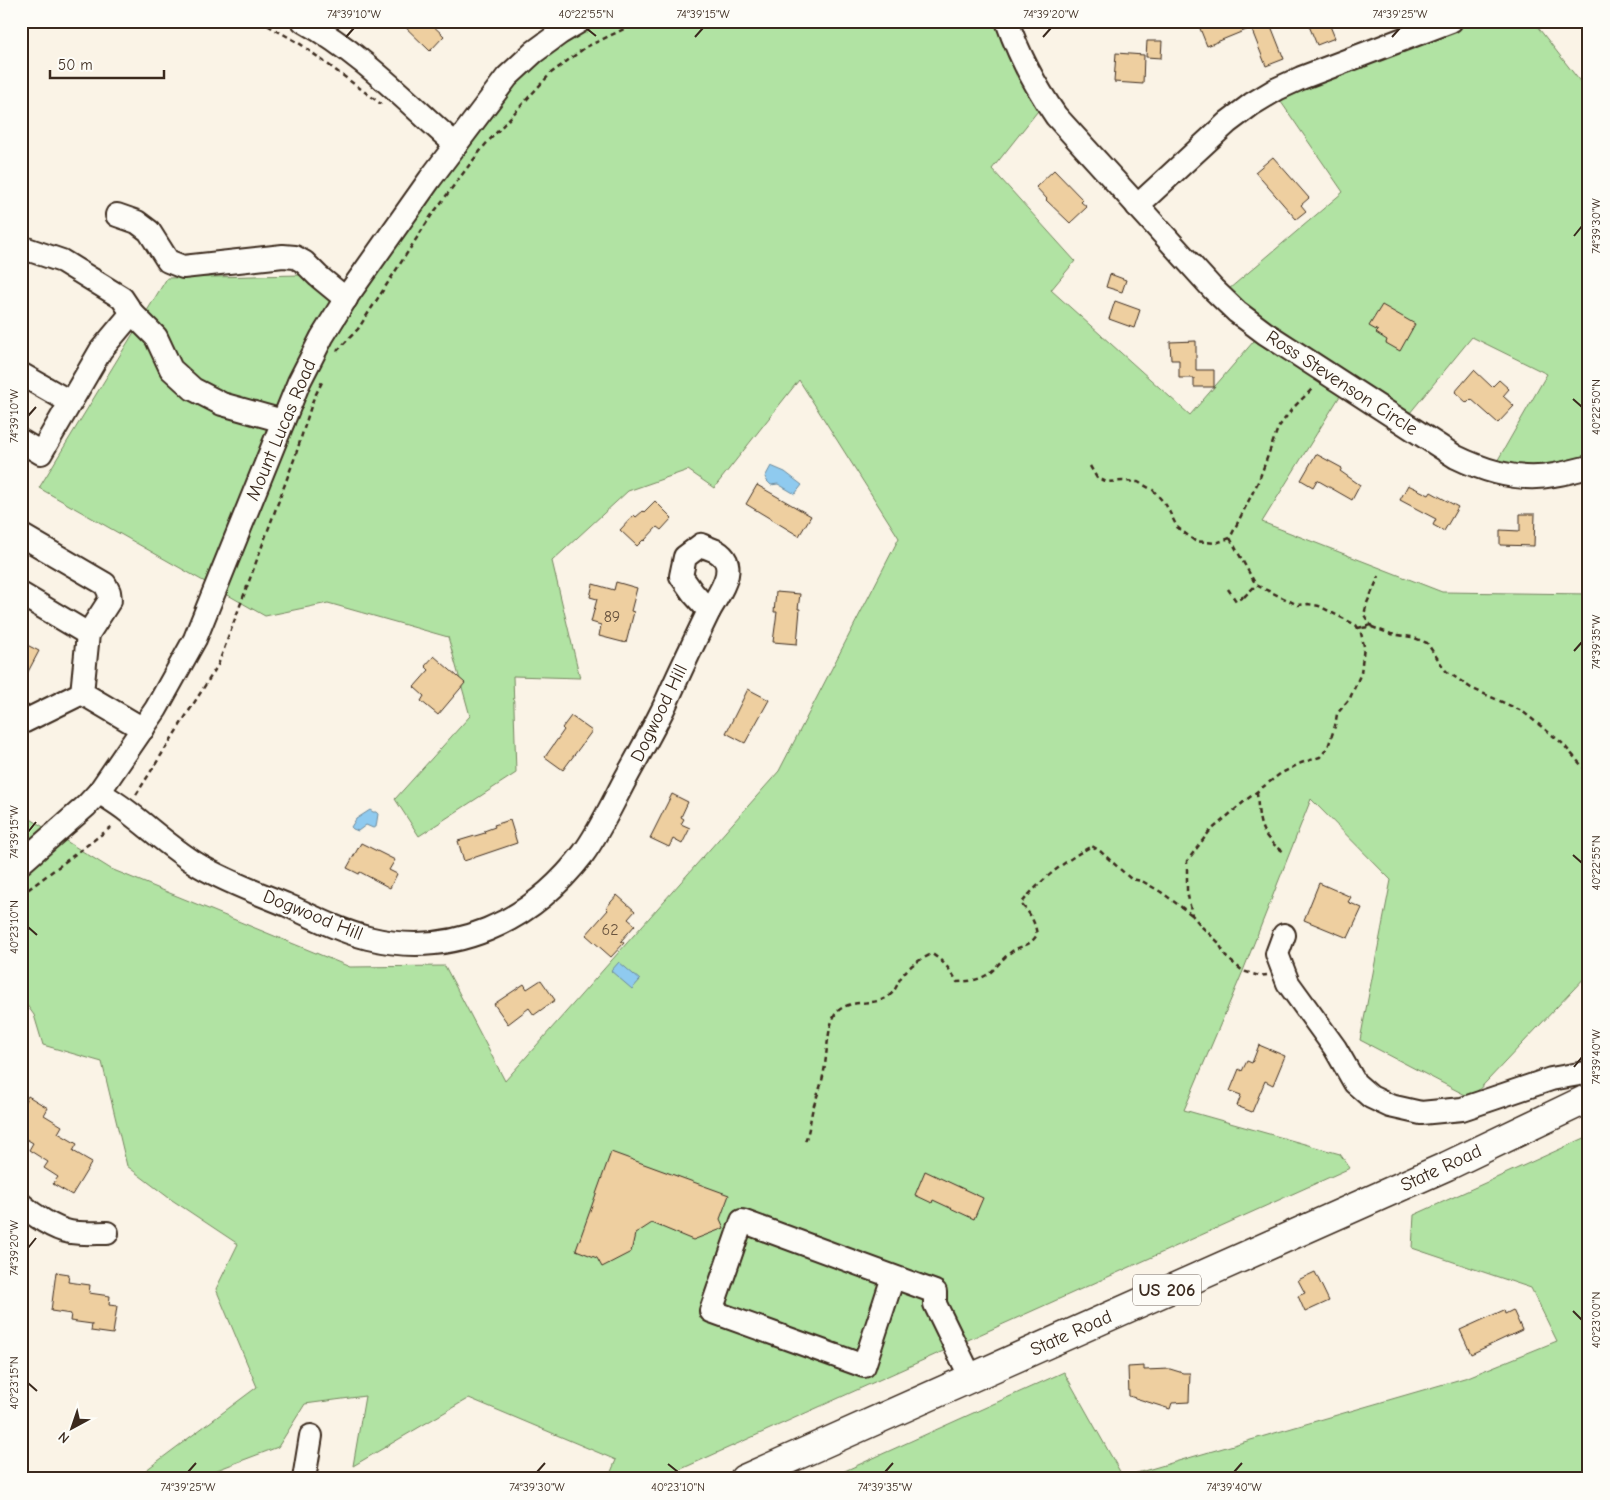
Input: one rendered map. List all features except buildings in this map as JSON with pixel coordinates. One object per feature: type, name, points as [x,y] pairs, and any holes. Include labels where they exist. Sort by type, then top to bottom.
[{"type":"highway","name":"State Road","points":[[744,1479],[1447,1166],[1589,1098]]},
{"type":"street","points":[[303,21],[338,43],[369,67],[456,145]]},
{"type":"street","name":"Mount Lucas Road","points":[[21,863],[86,806],[99,792],[156,709],[195,639],[303,374],[322,337],[346,299],[430,179],[507,77],[534,52],[580,21]]},
{"type":"street","name":"Ross Stevenson Circle","points":[[1007,21],[1023,62],[1036,88],[1056,116],[1214,289],[1244,318],[1265,334],[1456,457],[1486,470],[1525,477],[1553,476],[1589,467]]},
{"type":"street","points":[[1137,206],[1228,122],[1252,104],[1277,89],[1301,78],[1451,21]]},
{"type":"street","points":[[117,215],[137,222],[150,231],[168,262],[183,267],[282,256],[295,257],[304,262],[346,299]]},
{"type":"street","points":[[21,247],[62,262],[122,298],[132,313],[156,337],[171,369],[193,389],[222,404],[283,421]]},
{"type":"street","points":[[21,441],[41,453],[101,350],[132,313]]},
{"type":"street","points":[[21,374],[70,402]]},
{"type":"street","points":[[21,535],[105,584],[109,592],[110,600],[88,634],[82,693]]},
{"type":"street","points":[[21,594],[88,634]]},
{"type":"street","name":"Dogwood Hill","points":[[99,792],[166,843],[200,866],[341,929],[367,938],[394,943],[422,944],[476,935],[494,928],[544,896],[565,876],[584,853],[600,828],[664,706],[709,611]]},
{"type":"street","points":[[82,693],[143,729]]},
{"type":"street","points":[[21,723],[82,693]]},
{"type":"street","points":[[1284,935],[1277,954],[1288,983],[1334,1048],[1355,1083],[1372,1097],[1390,1106],[1421,1113],[1462,1109],[1551,1079],[1585,1073],[1589,1076]]},
{"type":"street","points":[[21,1204],[47,1223],[68,1232],[106,1233]]},
{"type":"street","points":[[893,1277],[864,1366],[711,1311],[742,1221],[935,1292],[935,1304],[971,1378]]},
{"type":"street","points":[[304,1479],[311,1436]]},
{"type":"path","points":[[260,21],[299,43],[387,107]]},
{"type":"path","points":[[335,353],[358,329],[432,216],[467,168],[485,145],[551,73],[586,47],[641,21]]},
{"type":"path","points":[[21,895],[111,829],[126,811],[218,665],[324,377]]},
{"type":"path","points":[[1090,466],[1097,478],[1107,482],[1138,482],[1153,490],[1166,505],[1177,527],[1195,541],[1216,544],[1230,538],[1259,480],[1278,428],[1292,409],[1317,384]]},
{"type":"path","points":[[1192,915],[1187,891],[1187,861],[1209,832],[1257,792],[1292,767],[1320,757],[1328,747],[1337,714],[1350,698],[1361,673],[1364,646],[1356,625],[1319,606],[1298,604],[1256,585],[1230,538]]},
{"type":"path","points":[[1371,626],[1364,616],[1367,603],[1379,576]]},
{"type":"path","points":[[1228,589],[1236,601],[1244,597],[1256,585]]},
{"type":"path","points":[[1358,628],[1371,626],[1391,634],[1412,637],[1427,643],[1446,671],[1471,688],[1522,710],[1562,742],[1589,774]]},
{"type":"path","points":[[1257,792],[1259,821],[1266,838],[1284,852]]},
{"type":"path","points":[[805,1141],[824,1072],[826,1046],[833,1018],[837,1012],[848,1005],[881,1001],[889,996],[911,966],[918,960],[932,954],[940,959],[952,972],[957,982],[977,980],[987,975],[1013,950],[1025,947],[1037,934],[1035,922],[1021,904],[1066,862],[1092,846],[1132,879],[1142,881],[1162,892],[1192,915],[1218,942],[1227,958],[1243,971],[1259,976],[1270,974],[1288,983]]},
{"type":"green space","points":[[592,21],[1017,21],[1045,102],[992,169],[1075,261],[1051,290],[1190,415],[1260,334],[1222,295],[1343,192],[1270,86],[1433,21],[1533,21],[1589,93],[1589,460],[1538,470],[1495,465],[1547,374],[1472,337],[1405,419],[1348,383],[1262,522],[1442,592],[1589,594],[1589,973],[1471,1098],[1360,1040],[1391,880],[1311,799],[1243,971],[1184,1110],[1340,1154],[1350,1168],[659,1479],[608,1479],[616,1460],[469,1398],[353,1466],[365,1396],[305,1404],[278,1447],[193,1479],[134,1479],[257,1387],[216,1289],[238,1244],[169,1198],[127,1166],[102,1062],[43,1045],[34,1015],[21,997],[21,813],[111,869],[350,967],[445,966],[505,1081],[779,771],[899,538],[799,380],[714,488],[688,470],[628,491],[552,561],[580,678],[513,676],[516,773],[419,836],[395,799],[470,716],[448,637],[328,603],[265,616],[39,488],[167,278],[300,275],[344,307],[538,52]]},
{"type":"green space","points":[[1589,1136],[1589,1479],[827,1479],[1064,1372],[1123,1477],[1468,1377],[1557,1341],[1531,1288],[1412,1248],[1414,1215]]},
{"type":"water","points":[[771,466],[785,472],[802,485],[795,494],[778,484],[771,485],[767,481],[765,477]]},
{"type":"water","points":[[370,810],[378,814],[376,827],[373,828],[366,825],[358,831],[351,827],[356,819]]},
{"type":"water","points":[[619,962],[640,980],[632,989],[611,971]]}]
